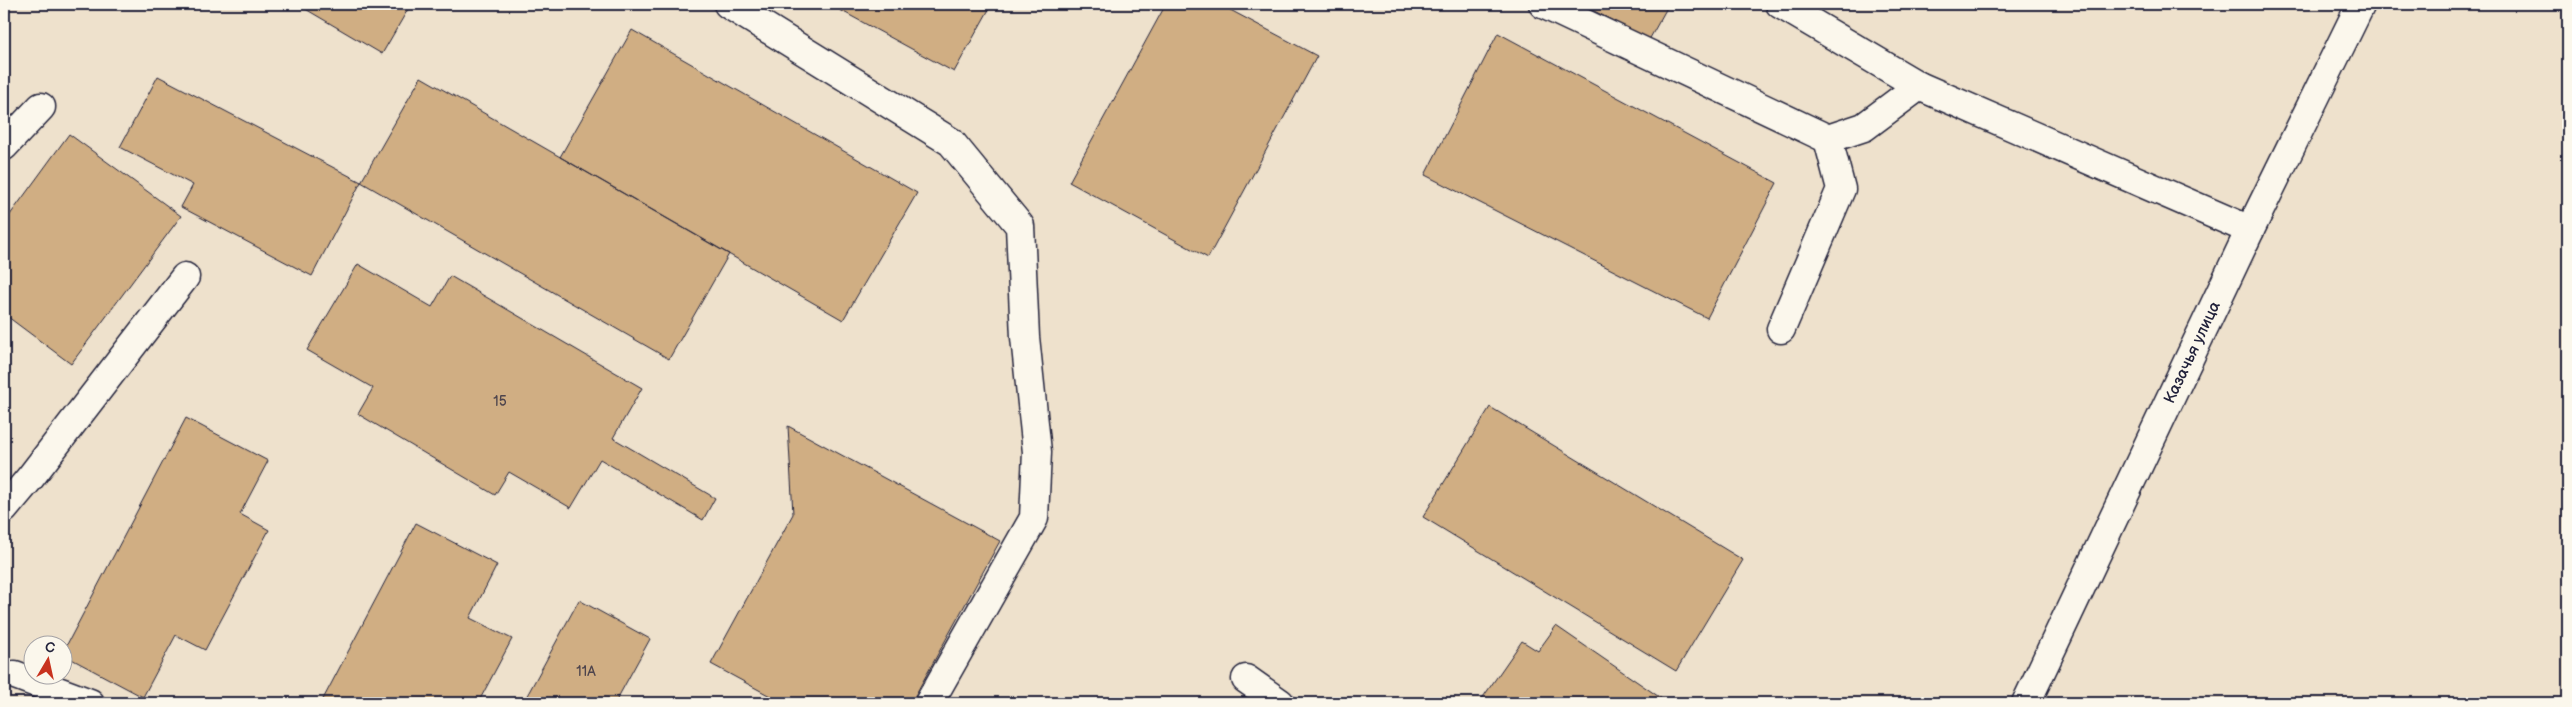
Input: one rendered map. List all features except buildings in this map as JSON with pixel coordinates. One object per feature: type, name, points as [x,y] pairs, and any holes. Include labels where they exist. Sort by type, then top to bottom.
[{"type":"street","points":[[728,4],[951,142],[1020,226],[1025,337],[1037,452],[1034,518],[929,703]]},
{"type":"street","points":[[1543,4],[1828,139],[1864,127],[1919,86]]},
{"type":"street","points":[[1780,4],[1919,86],[2250,230]]},
{"type":"street","name":"Казачья улица","points":[[2026,703],[2250,230],[2361,4]]},
{"type":"street","points":[[4,146],[41,107]]},
{"type":"street","points":[[1781,329],[1842,188],[1828,139]]},
{"type":"street","points":[[4,509],[185,277]]},
{"type":"street","points":[[15,675],[90,703]]},
{"type":"street","points":[[1246,679],[1280,703]]}]
